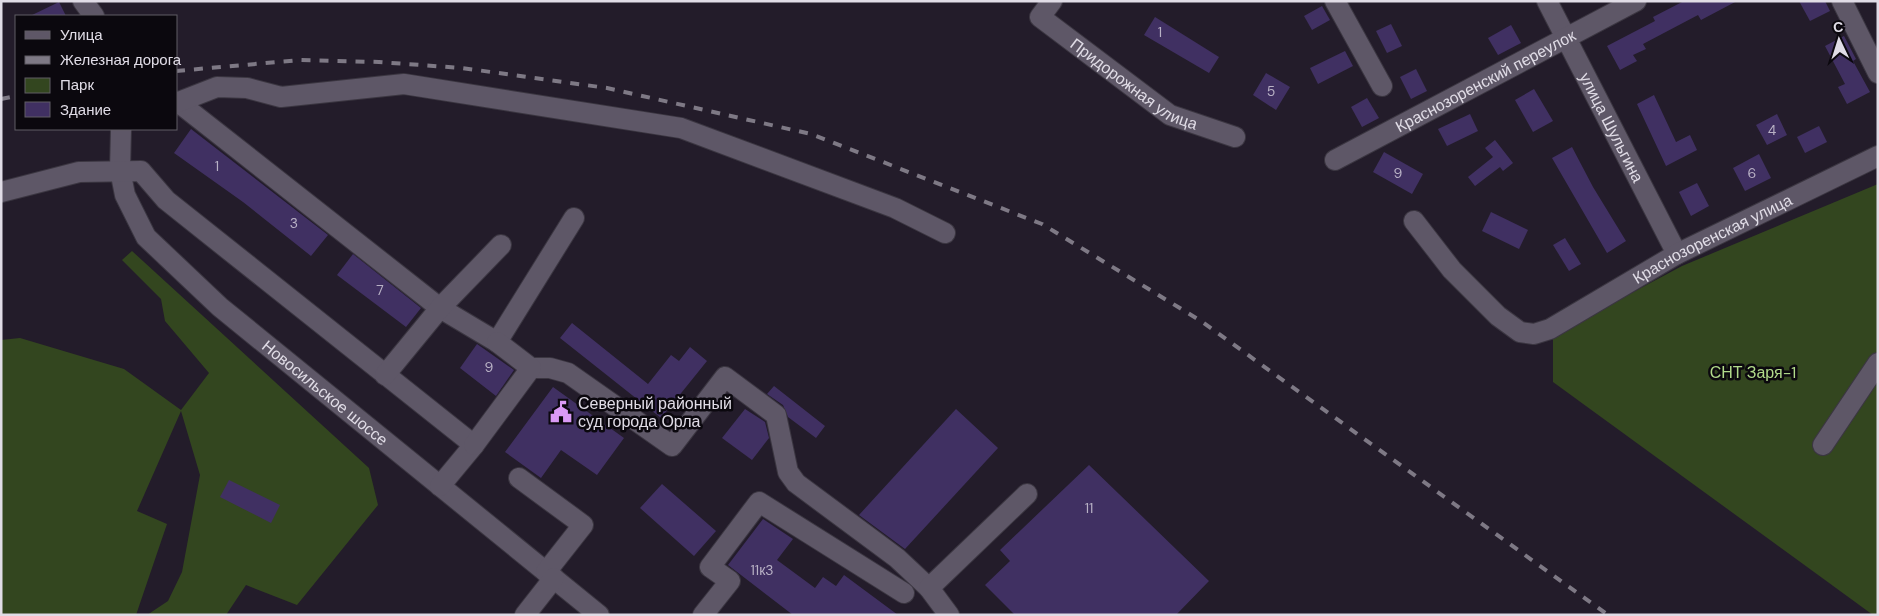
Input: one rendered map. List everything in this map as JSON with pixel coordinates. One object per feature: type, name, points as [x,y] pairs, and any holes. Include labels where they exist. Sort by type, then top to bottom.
[{"type":"street","points":[[83,1],[93,15]]},
{"type":"street","name":"Придорожная улица","points":[[1052,1],[1040,17],[1170,115],[1235,136]]},
{"type":"street","points":[[1335,1],[1382,86]]},
{"type":"street","name":"улица Шульгина","points":[[1547,1],[1677,254]]},
{"type":"street","name":"Краснозоренский переулок","points":[[1335,160],[1636,1]]},
{"type":"street","points":[[1842,1],[1878,73]]},
{"type":"street","points":[[178,103],[218,87],[247,88],[281,97],[404,84],[681,128],[895,208],[945,233]]},
{"type":"street","points":[[178,104],[440,308],[497,342],[531,368],[550,368],[568,373],[672,446],[726,376],[776,415],[788,472],[796,483],[897,558],[929,588],[949,615]]},
{"type":"street","name":"Новосильское шоссе","points":[[121,130],[120,170],[126,195],[146,237],[220,307],[599,615]]},
{"type":"street","name":"Краснозоренская улица","points":[[1414,220],[1452,270],[1498,316],[1520,332],[1534,334],[1550,329],[1677,254],[1878,156]]},
{"type":"street","points":[[1,192],[79,172],[120,170],[141,172],[166,200],[474,445]]},
{"type":"street","points":[[497,342],[574,218]]},
{"type":"street","points":[[385,374],[440,308],[501,245]]},
{"type":"street","points":[[1823,445],[1878,363]]},
{"type":"street","points":[[440,486],[474,445],[531,368]]},
{"type":"street","points":[[519,478],[584,525],[525,615]]},
{"type":"street","points":[[929,588],[1027,494]]},
{"type":"street","points":[[703,615],[730,581],[710,567],[759,502],[904,593]]},
{"type":"green space","name":"СНТ Заря-1","points":[[1878,184],[1878,615],[1873,615],[1553,382],[1553,335],[1682,266]]},
{"type":"green space","points":[[132,251],[369,468],[378,505],[297,605],[246,585],[226,615],[147,615],[168,601],[182,572],[200,475],[181,411],[137,511],[167,524],[136,615],[1,615],[1,340],[20,338],[124,369],[181,410],[209,373],[165,321],[161,299],[122,260]]},
{"type":"building","points":[[1684,1],[1737,1],[1701,20],[1698,15],[1643,44],[1646,49],[1633,55],[1637,61],[1620,70],[1607,46],[1655,21],[1653,17]]},
{"type":"building","points":[[1799,1],[1825,1],[1830,11],[1810,21]]},
{"type":"building","points":[[59,2],[66,15],[32,15]]},
{"type":"building","points":[[1322,6],[1330,20],[1312,30],[1304,16]]},
{"type":"building","points":[[1155,17],[1219,57],[1209,73],[1144,35]]},
{"type":"building","points":[[1391,24],[1402,46],[1387,53],[1376,31]]},
{"type":"building","points":[[1511,25],[1521,43],[1498,55],[1488,38]]},
{"type":"building","points":[[1844,36],[1856,59],[1853,61],[1870,92],[1847,104],[1838,87],[1845,84],[1825,46]]},
{"type":"building","points":[[1345,51],[1353,66],[1318,84],[1310,68]]},
{"type":"building","points":[[1416,69],[1427,91],[1411,99],[1400,77]]},
{"type":"building","points":[[1266,73],[1290,87],[1276,110],[1253,95]]},
{"type":"building","points":[[1534,89],[1553,121],[1533,132],[1515,100]]},
{"type":"building","points":[[1654,95],[1676,142],[1690,135],[1697,150],[1666,166],[1637,104]]},
{"type":"building","points":[[1367,98],[1379,118],[1362,127],[1351,107]]},
{"type":"building","points":[[1470,114],[1478,131],[1447,146],[1438,129]]},
{"type":"building","points":[[1777,114],[1787,135],[1767,145],[1756,125]]},
{"type":"building","points":[[1819,126],[1827,142],[1805,153],[1797,137]]},
{"type":"building","points":[[191,129],[328,235],[311,256],[243,202],[174,153]]},
{"type":"building","points":[[1495,140],[1513,163],[1503,171],[1500,167],[1475,186],[1468,177],[1493,157],[1485,148]]},
{"type":"building","points":[[1572,147],[1593,187],[1626,241],[1607,253],[1552,158]]},
{"type":"building","points":[[1384,152],[1423,174],[1412,194],[1373,172]]},
{"type":"building","points":[[1759,154],[1771,178],[1745,191],[1733,168]]},
{"type":"building","points":[[1697,183],[1709,206],[1691,216],[1679,192]]},
{"type":"building","points":[[1491,212],[1528,230],[1519,249],[1482,231]]},
{"type":"building","points":[[1565,238],[1581,264],[1569,271],[1553,245]]},
{"type":"building","points":[[353,254],[421,308],[406,327],[337,275]]},
{"type":"building","points":[[572,323],[648,384],[671,355],[679,361],[690,347],[707,361],[661,418],[560,338]]},
{"type":"building","points":[[477,344],[514,370],[496,396],[460,368]]},
{"type":"building","points":[[774,386],[825,426],[816,438],[788,417],[783,405],[767,394]]},
{"type":"building","name":"Северный районный суд города Орла","points":[[553,387],[624,438],[597,475],[561,450],[541,478],[505,452]]},
{"type":"building","points":[[745,409],[765,422],[769,438],[752,460],[722,438]]},
{"type":"building","points":[[956,409],[998,448],[905,549],[859,515]]},
{"type":"building","points":[[1089,465],[1209,581],[1176,615],[1015,615],[985,585],[1010,561],[1000,550]]},
{"type":"building","points":[[229,480],[280,505],[271,523],[220,497]]},
{"type":"building","points":[[662,484],[716,531],[694,556],[640,508]]},
{"type":"building","points":[[763,519],[793,539],[777,560],[815,588],[823,577],[836,586],[844,575],[898,615],[793,615],[728,565]]},
{"type":"railway","points":[[178,71],[300,60],[379,62],[462,68],[607,88],[811,134],[1042,224],[1201,321],[1608,615]]},
{"type":"railway","points":[[1,99],[15,96]]},
{"type":"place","name":"Северный районный суд города Орла","points":[[561,412]]}]
